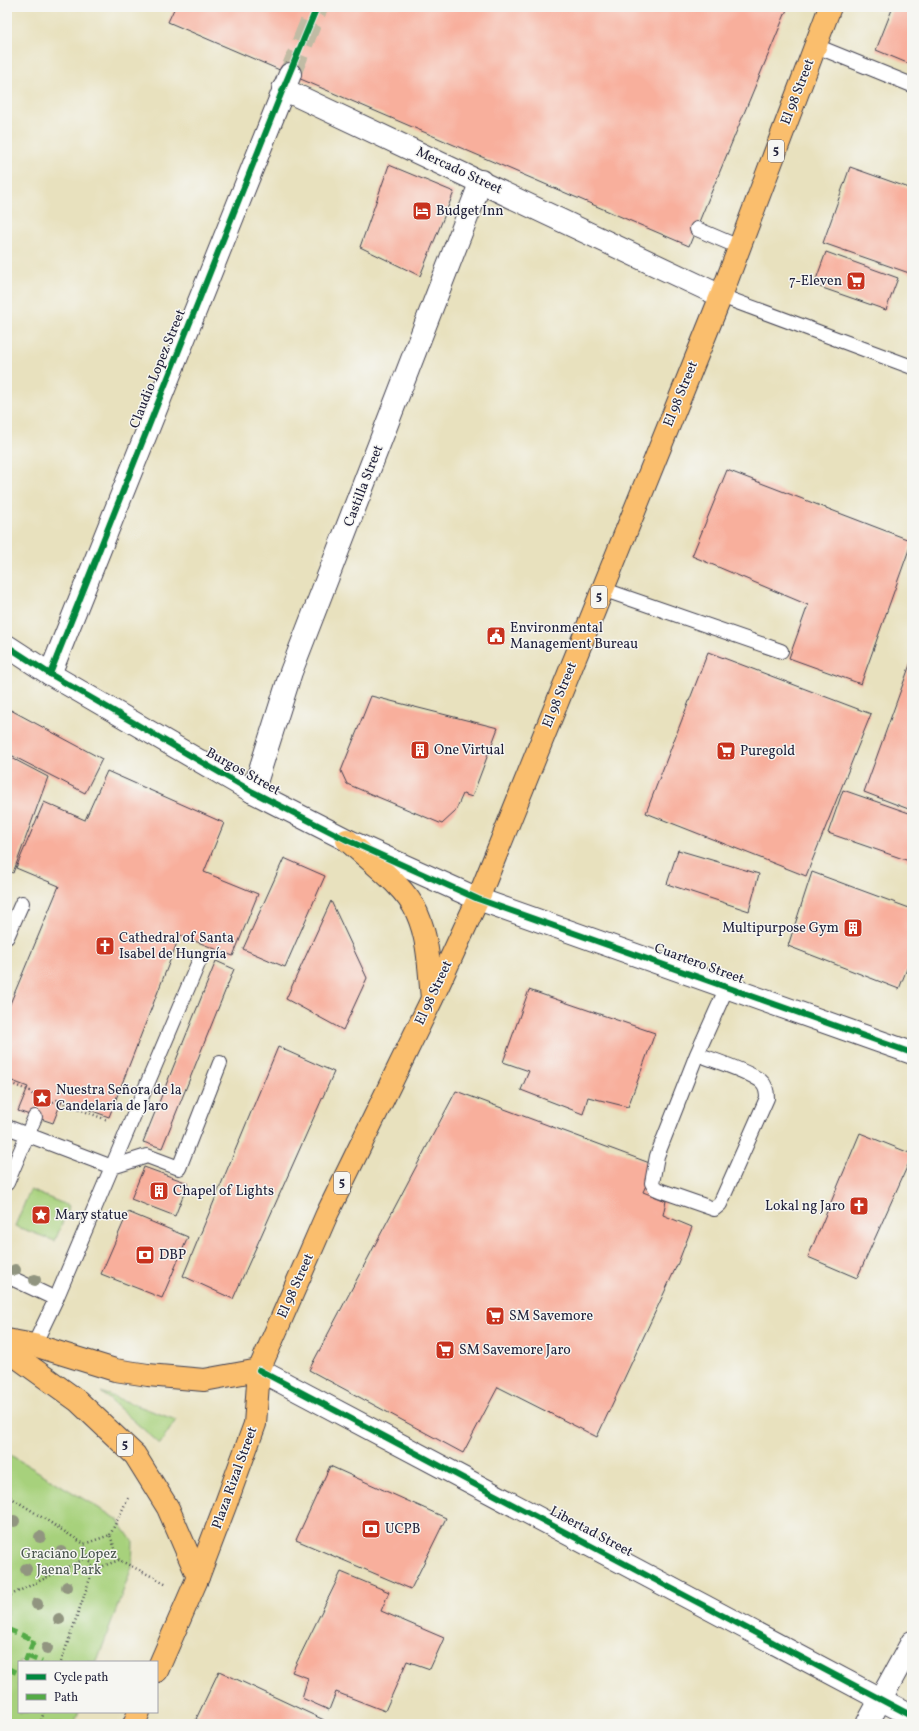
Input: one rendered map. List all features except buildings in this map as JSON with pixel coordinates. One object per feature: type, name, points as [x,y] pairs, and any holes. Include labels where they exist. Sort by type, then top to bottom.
[{"type":"main road","name":"El 98 Street","points":[[259,1370],[327,1214],[432,999],[478,899],[721,296],[830,7]]},
{"type":"main road","points":[[347,840],[399,887],[417,912],[426,941],[432,999]]},
{"type":"main road","points":[[7,1340],[34,1346],[115,1370],[148,1375],[204,1380],[259,1370]]},
{"type":"main road","name":"5","points":[[7,1350],[78,1401],[135,1454],[168,1508],[194,1586]]},
{"type":"main road","name":"Plaza Rizal Street","points":[[158,1669],[194,1586],[255,1424],[259,1370]]},
{"type":"main road","points":[[134,1724],[139,1713]]},
{"type":"street","name":"Mercado Street","points":[[286,82],[481,181],[721,296]]},
{"type":"street","name":"Claudio Lopez Street","points":[[50,674],[286,82]]},
{"type":"street","name":"Castilla Street","points":[[252,792],[291,672],[481,181]]},
{"type":"street","name":"Burgos Street","points":[[7,646],[50,674],[252,792],[347,840],[478,899]]},
{"type":"street","name":"Cuartero Street","points":[[478,899],[912,1053]]},
{"type":"street","name":"Libertad Street","points":[[259,1370],[912,1716]]},
{"type":"street","points":[[867,1724],[912,1642]]},
{"type":"lane","points":[[816,46],[912,85]]},
{"type":"lane","points":[[697,229],[739,247]]},
{"type":"lane","points":[[721,296],[912,367]]},
{"type":"lane","points":[[602,589],[781,651]]},
{"type":"lane","points":[[7,937],[22,903]]},
{"type":"lane","points":[[34,1346],[56,1299],[200,958]]},
{"type":"lane","points":[[697,1054],[761,1081],[767,1090],[767,1098],[720,1204],[714,1209],[662,1191],[655,1188],[652,1183],[657,1156],[697,1054],[727,987]]},
{"type":"lane","points":[[7,1127],[112,1167],[147,1156],[179,1168],[220,1063]]},
{"type":"lane","points":[[7,1183],[35,1117]]},
{"type":"lane","points":[[7,1276],[56,1299]]},
{"type":"path","points":[[7,1082],[27,1090]]},
{"type":"path","points":[[61,1102],[108,1120]]},
{"type":"path","points":[[84,1544],[110,1535],[144,1468]]},
{"type":"path","points":[[7,1495],[84,1544],[93,1570],[61,1661]]},
{"type":"path","points":[[110,1535],[120,1560]]},
{"type":"path","points":[[7,1597],[88,1557]]},
{"type":"path","points":[[93,1570],[120,1560],[194,1586]]},
{"type":"path","points":[[40,1724],[44,1713]]},
{"type":"green space","points":[[30,1190],[69,1206],[55,1241],[15,1226]]},
{"type":"green space","points":[[101,1392],[176,1420],[160,1444]]},
{"type":"green space","name":"Graciano Lopez Jaena Park","points":[[7,1453],[117,1519],[133,1542],[132,1567],[97,1661],[18,1661],[18,1713],[79,1713],[74,1724],[7,1724]]},
{"type":"tunnel","points":[[290,74],[317,7]]},
{"type":"marked path","points":[[7,1629],[34,1640],[25,1661]]},
{"type":"marked path","points":[[27,1656],[40,1661]]},
{"type":"marked path","points":[[7,1668],[18,1674]]},
{"type":"cycle path","points":[[50,674],[317,7]]},
{"type":"cycle path","points":[[7,646],[50,674],[253,792],[347,840],[478,899],[912,1053]]},
{"type":"cycle path","points":[[259,1370],[912,1716]]},
{"type":"place","name":"Budget Inn","points":[[422,211]]},
{"type":"place","name":"7-Eleven","points":[[856,281]]},
{"type":"place","name":"Environmental Management Bureau","points":[[496,636]]},
{"type":"place","name":"One Virtual","points":[[420,750]]},
{"type":"place","name":"Puregold","points":[[726,751]]},
{"type":"place","name":"Multipurpose Gym","points":[[853,928]]},
{"type":"place","name":"Cathedral of Santa Isabel de Hungría","points":[[105,946]]},
{"type":"place","name":"Nuestra Señora de la Candelaria de Jaro","points":[[42,1098]]},
{"type":"place","name":"Chapel of Lights","points":[[159,1191]]},
{"type":"place","name":"Lokal ng Jaro","points":[[859,1206]]},
{"type":"place","name":"Mary statue","points":[[41,1215]]},
{"type":"place","name":"DBP","points":[[145,1255]]},
{"type":"place","name":"SM Savemore","points":[[495,1316]]},
{"type":"place","name":"SM Savemore Jaro","points":[[445,1350]]},
{"type":"place","name":"UCPB","points":[[371,1529]]}]
